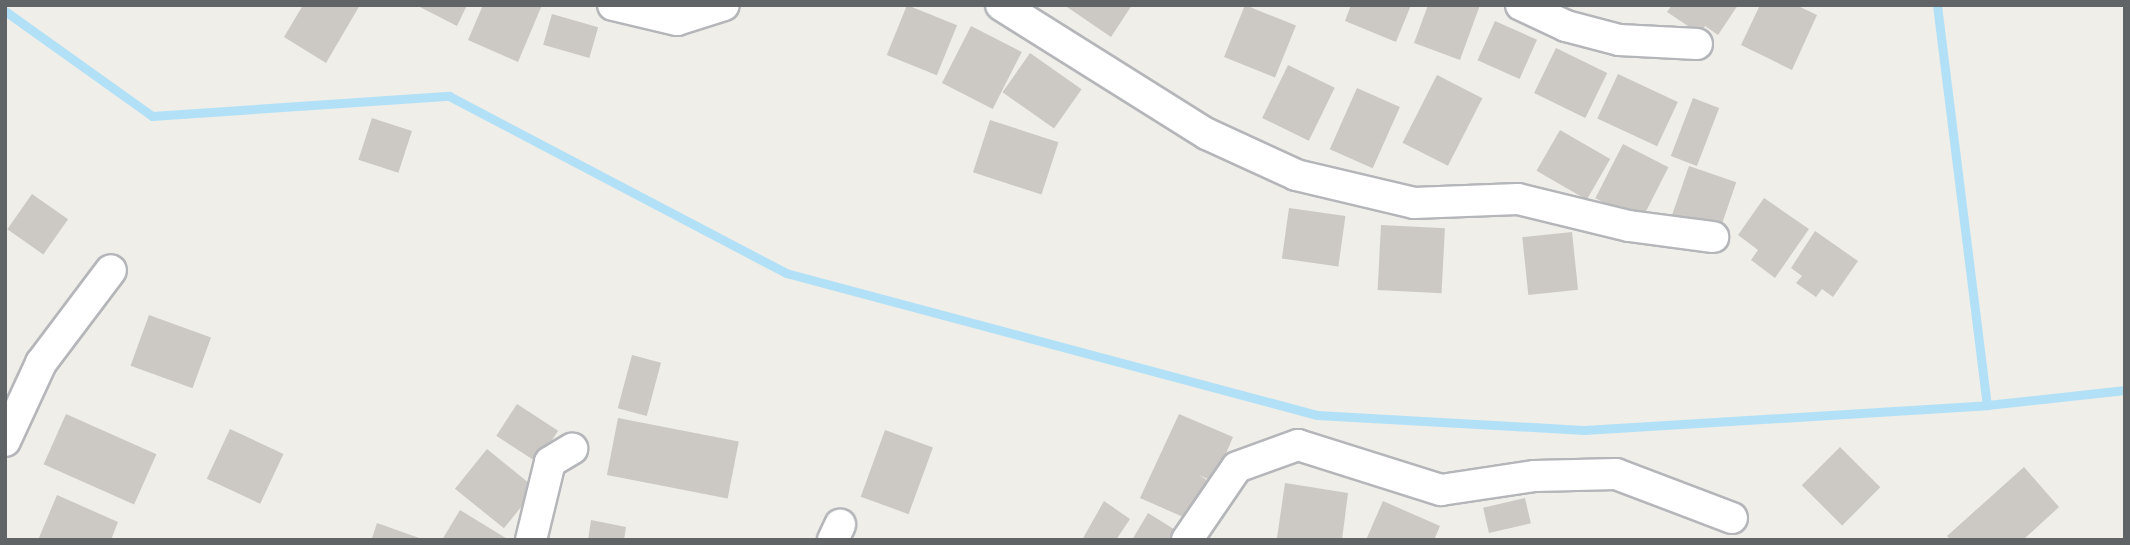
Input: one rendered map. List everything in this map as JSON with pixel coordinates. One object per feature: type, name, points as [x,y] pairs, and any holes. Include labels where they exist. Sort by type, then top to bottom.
[{"type":"street","points":[[613,5],[677,20],[724,5]]},
{"type":"street","points":[[1001,5],[1207,134],[1296,175],[1414,203],[1518,199],[1629,226],[1713,237]]},
{"type":"street","points":[[1521,5],[1566,26],[1619,40],[1697,44]]},
{"type":"street","points":[[5,441],[41,363],[111,270]]},
{"type":"street","points":[[1187,540],[1237,467],[1298,445],[1441,491],[1535,476],[1616,474],[1732,519]]},
{"type":"street","points":[[531,540],[550,462],[572,449]]},
{"type":"building","points":[[303,5],[360,5],[326,63],[284,37]]},
{"type":"building","points":[[416,5],[467,5],[457,26]]},
{"type":"building","points":[[483,5],[542,5],[518,62],[468,40]]},
{"type":"building","points":[[907,5],[957,25],[937,75],[887,55]]},
{"type":"building","points":[[1064,5],[1132,5],[1111,37]]},
{"type":"building","points":[[1245,5],[1296,26],[1275,78],[1224,57]]},
{"type":"building","points":[[1351,5],[1411,5],[1396,42],[1345,21]]},
{"type":"building","points":[[1428,5],[1480,5],[1460,60],[1414,43]]},
{"type":"building","points":[[1672,5],[1738,5],[1718,35],[1705,26],[1700,34],[1667,12]]},
{"type":"building","points":[[1760,5],[1796,5],[1817,15],[1792,70],[1741,45]]},
{"type":"building","points":[[552,14],[598,27],[589,58],[543,45]]},
{"type":"building","points":[[1495,21],[1537,40],[1520,79],[1478,60]]},
{"type":"building","points":[[971,26],[1022,52],[993,109],[942,83]]},
{"type":"building","points":[[1556,48],[1607,73],[1585,118],[1534,93]]},
{"type":"building","points":[[1030,53],[1082,89],[1054,128],[1002,92]]},
{"type":"building","points":[[1288,65],[1335,88],[1309,141],[1262,118]]},
{"type":"building","points":[[1618,74],[1678,102],[1657,146],[1597,118]]},
{"type":"building","points":[[1437,75],[1482,98],[1448,166],[1402,143]]},
{"type":"building","points":[[1357,88],[1400,107],[1373,168],[1330,149]]},
{"type":"building","points":[[1693,98],[1719,108],[1697,166],[1671,156]]},
{"type":"building","points":[[372,118],[412,131],[398,173],[358,160]]},
{"type":"building","points":[[990,120],[1058,142],[1041,195],[973,172]]},
{"type":"building","points":[[1560,130],[1610,159],[1587,200],[1536,171]]},
{"type":"building","points":[[1623,144],[1668,167],[1641,222],[1595,198]]},
{"type":"building","points":[[1689,166],[1736,182],[1719,232],[1672,216]]},
{"type":"building","points":[[32,194],[68,219],[43,254],[7,229]]},
{"type":"building","points":[[1764,198],[1809,229],[1775,278],[1751,260],[1758,250],[1738,235]]},
{"type":"building","points":[[1289,208],[1345,216],[1338,266],[1282,259]]},
{"type":"building","points":[[1381,225],[1445,228],[1442,293],[1378,290]]},
{"type":"building","points":[[1815,231],[1858,261],[1833,297],[1822,289],[1816,297],[1796,283],[1802,276],[1791,268]]},
{"type":"building","points":[[1572,232],[1578,290],[1528,295],[1522,237]]},
{"type":"building","points":[[149,315],[211,338],[193,388],[131,366]]},
{"type":"building","points":[[632,355],[661,363],[647,416],[618,408]]},
{"type":"building","points":[[517,404],[558,431],[537,463],[496,436]]},
{"type":"building","points":[[66,414],[156,454],[134,505],[44,464]]},
{"type":"building","points":[[1179,414],[1233,437],[1214,482],[1199,475],[1207,480],[1190,520],[1140,498]]},
{"type":"building","points":[[618,418],[739,441],[728,498],[607,475]]},
{"type":"building","points":[[230,429],[283,454],[260,504],[207,479]]},
{"type":"building","points":[[885,430],[933,447],[909,514],[861,497]]},
{"type":"building","points":[[1840,447],[1880,487],[1842,525],[1802,485]]},
{"type":"building","points":[[487,449],[536,489],[504,528],[455,489]]},
{"type":"building","points":[[2024,467],[2059,507],[2023,540],[1951,540],[1947,536]]},
{"type":"building","points":[[1285,483],[1348,493],[1342,540],[1277,538]]},
{"type":"building","points":[[57,495],[118,522],[111,540],[38,540]]},
{"type":"building","points":[[1525,498],[1531,523],[1489,533],[1483,508]]},
{"type":"building","points":[[1104,501],[1130,519],[1116,540],[1082,540]]},
{"type":"building","points":[[1383,501],[1440,526],[1434,540],[1366,540]]},
{"type":"building","points":[[460,510],[509,540],[442,540]]},
{"type":"building","points":[[1148,513],[1185,536],[1183,540],[1132,540]]},
{"type":"building","points":[[591,520],[626,527],[624,540],[588,540]]},
{"type":"building","points":[[377,523],[422,540],[363,540],[372,538]]},
{"type":"waterway","points":[[1937,5],[1987,405]]},
{"type":"waterway","points":[[5,11],[152,116],[449,96],[786,273],[1317,415],[1584,430],[1987,405],[2125,390]]}]
